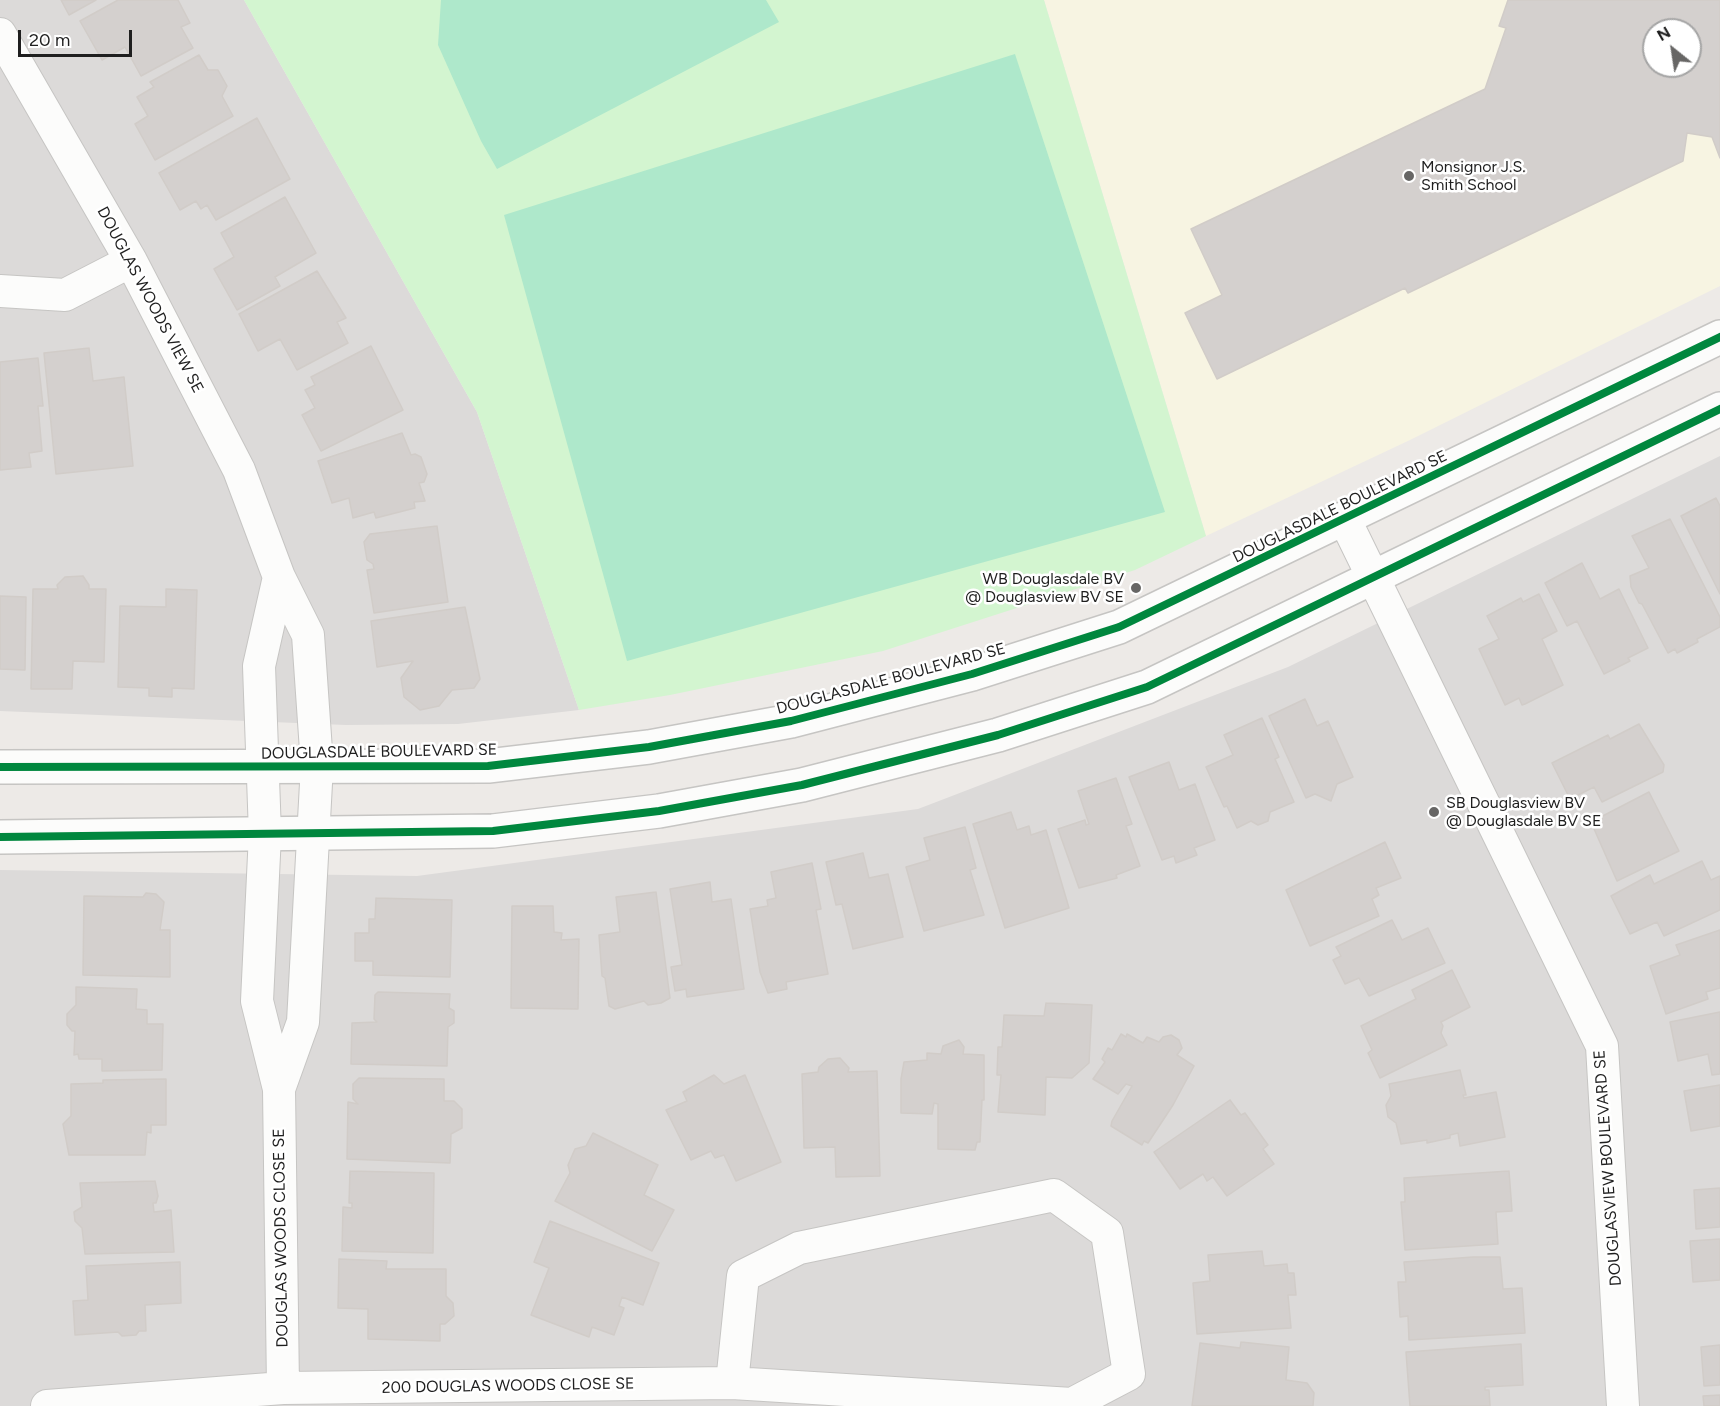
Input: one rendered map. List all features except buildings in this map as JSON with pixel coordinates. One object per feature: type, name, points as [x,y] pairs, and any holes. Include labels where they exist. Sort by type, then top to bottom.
[{"type":"street","name":"DOUGLAS WOODS VIEW SE","points":[[0,34],[132,261],[240,470],[279,577],[308,634],[317,765],[313,831]]},
{"type":"street","points":[[0,291],[65,295],[132,261]]},
{"type":"street","name":"DOUGLASDALE BOULEVARD SE","points":[[0,767],[489,766],[649,747],[791,721],[972,674],[1119,627],[1345,520],[1720,337]]},
{"type":"street","points":[[0,837],[265,834],[313,831],[493,831],[658,812],[802,785],[998,735],[1147,687],[1720,409]]},
{"type":"street","name":"DOUGLASVIEW BOULEVARD SE","points":[[1345,520],[1602,1046],[1623,1406]]},
{"type":"street","points":[[265,834],[260,666],[279,577]]},
{"type":"street","name":"DOUGLAS WOODS CLOSE SE","points":[[279,1089],[303,1022],[313,831]]},
{"type":"street","name":"DOUGLAS WOODS CLOSE SE","points":[[265,834],[256,1001],[279,1089],[283,1388]]},
{"type":"street","name":"200 DOUGLAS WOODS CLOSE SE","points":[[47,1406],[283,1388],[732,1383],[1072,1404],[1129,1374],[1107,1233],[1054,1195],[799,1248],[743,1276],[732,1383]]},
{"type":"shaded area","points":[[0,0],[244,0],[477,412],[579,710],[458,724],[346,725],[0,711]]},
{"type":"shaded area","name":"Monsignor J.S. Smith School","points":[[1044,0],[1720,0],[1720,286],[1410,440],[1206,536]]},
{"type":"shaded area","points":[[1720,456],[1720,1406],[0,1406],[0,870],[417,876],[918,809],[1288,667]]},
{"type":"green space","points":[[244,0],[1044,0],[1206,536],[1135,570],[883,651],[670,695],[579,710],[477,412]]},
{"type":"green space","points":[[441,0],[766,0],[779,22],[497,169],[481,141],[438,45]]},
{"type":"green space","points":[[1015,54],[1165,512],[627,661],[504,215]]},
{"type":"cycle path","points":[[0,767],[488,766],[649,747],[791,721],[972,674],[1119,627],[1720,337]]},
{"type":"cycle path","points":[[0,837],[493,831],[659,811],[802,785],[998,735],[1147,687],[1720,409]]},
{"type":"place","name":"Monsignor J.S. Smith School","points":[[1409,176]]},
{"type":"place","name":"WB Douglasdale BV @ Douglasview BV SE","points":[[1136,588]]},
{"type":"place","name":"SB Douglasview BV @ Douglasdale BV SE","points":[[1434,812]]}]
